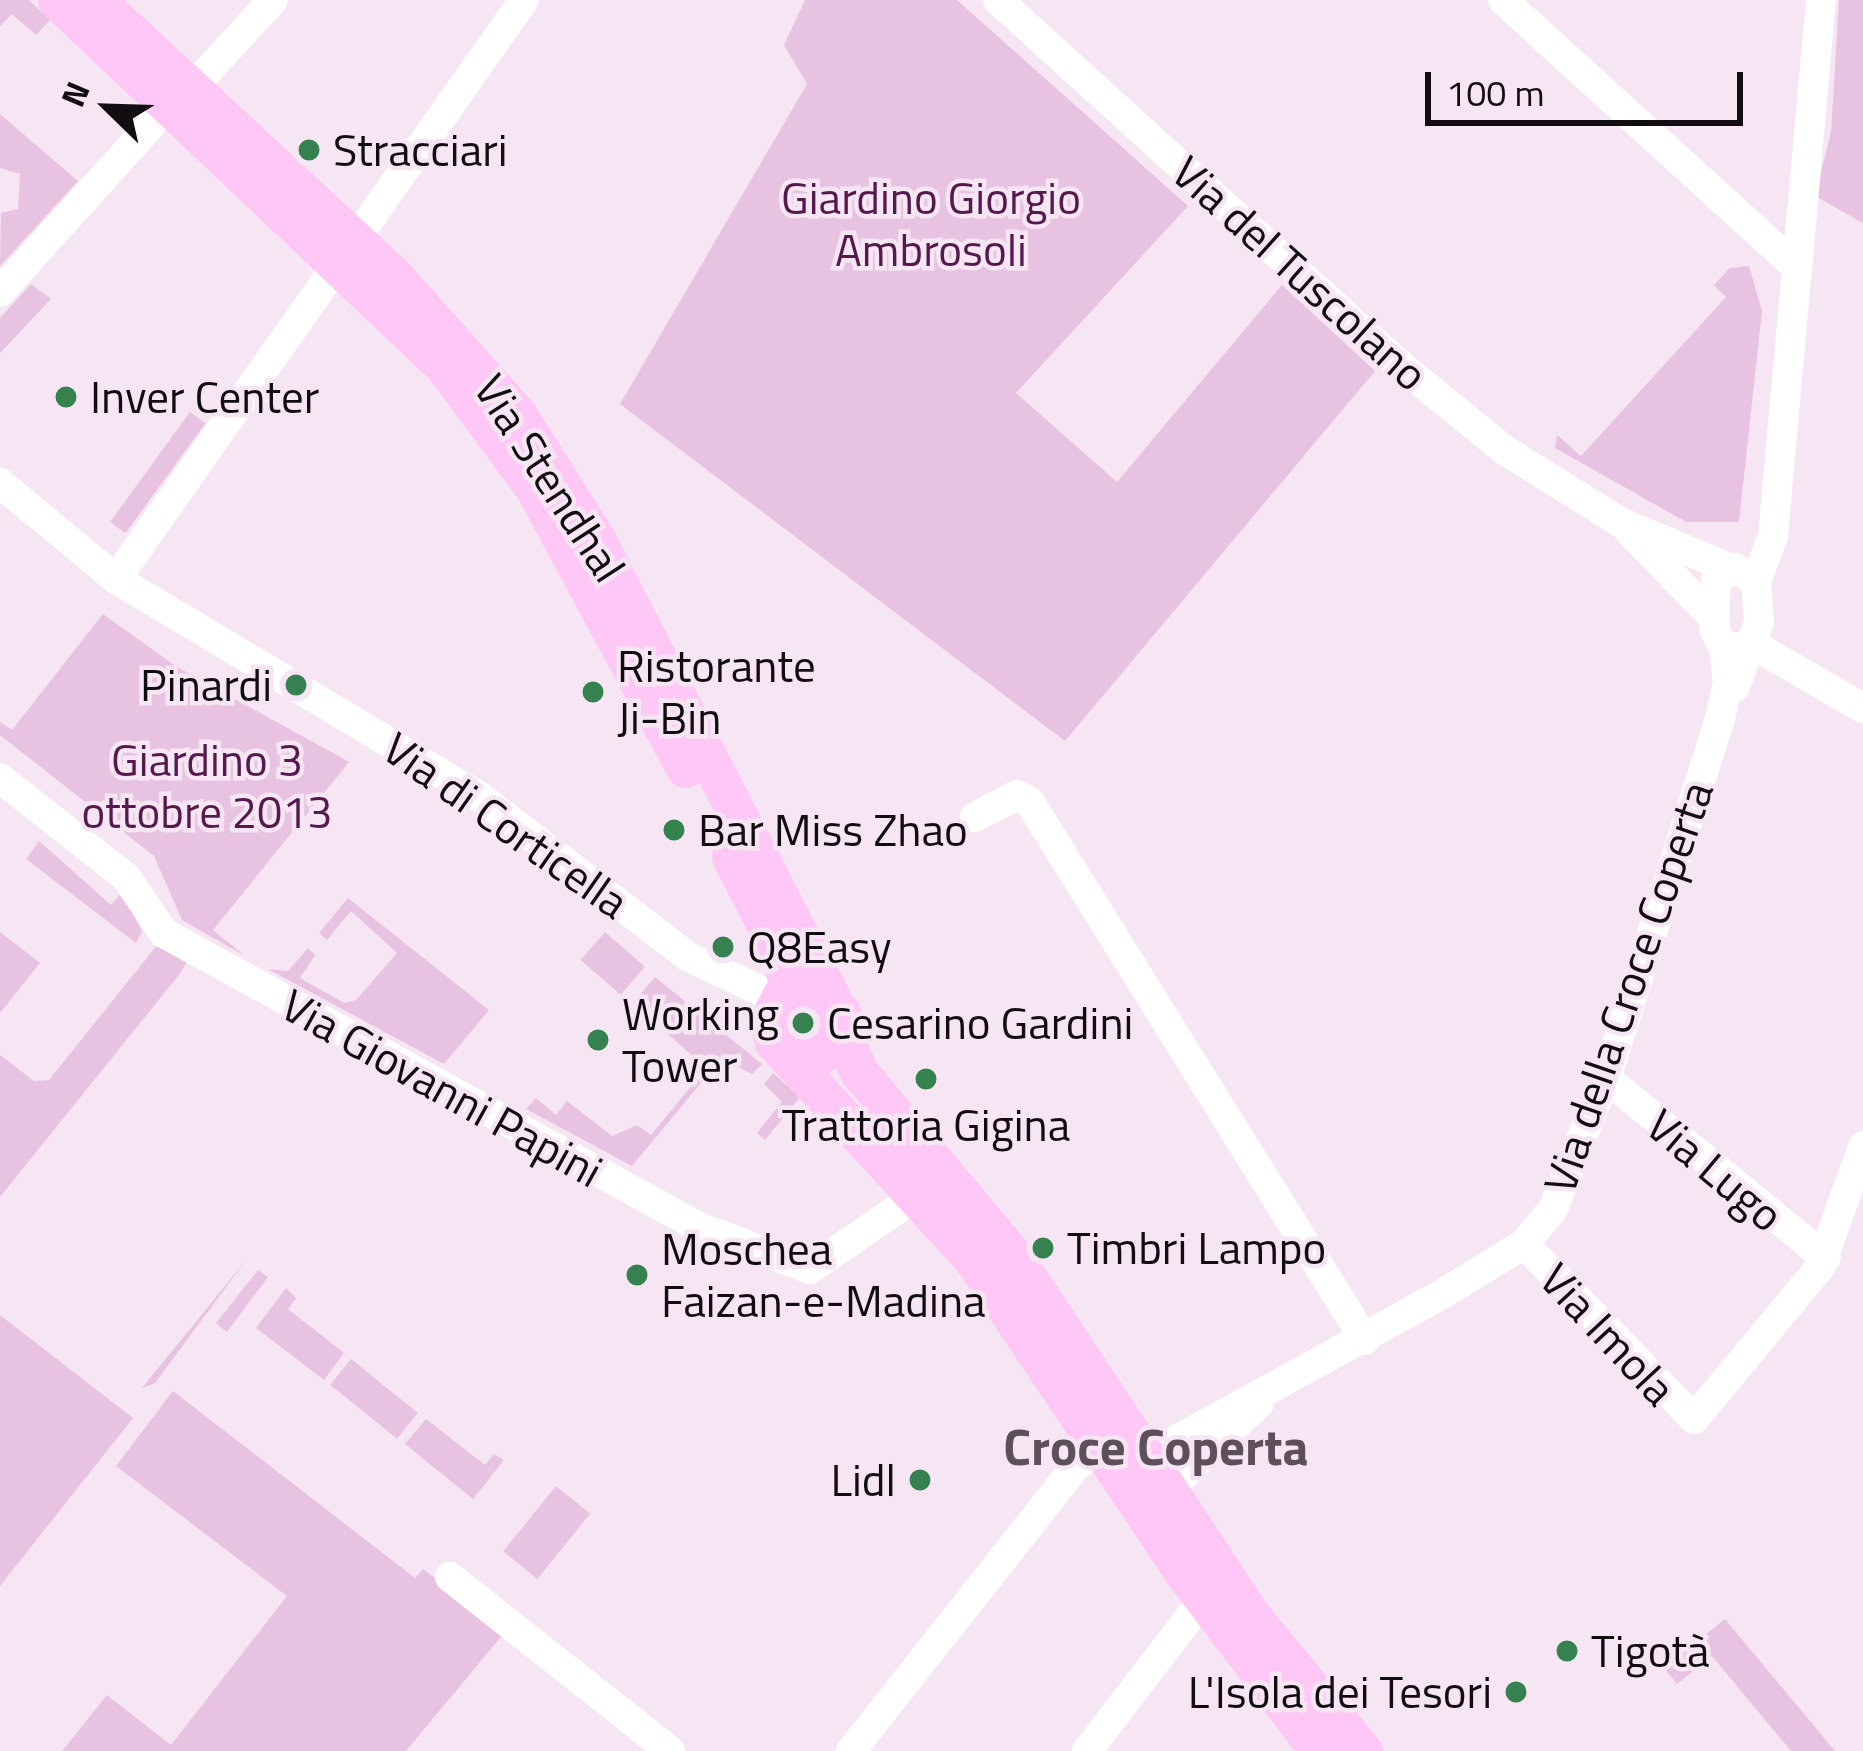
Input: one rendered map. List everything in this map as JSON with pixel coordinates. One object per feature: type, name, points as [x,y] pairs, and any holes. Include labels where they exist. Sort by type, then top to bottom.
[{"type":"main road","name":"Via Stendhal","points":[[57,0],[179,98],[347,250],[448,331],[548,458],[836,1015]]},
{"type":"main road","name":"Via Stendhal","points":[[96,0],[179,98]]},
{"type":"main road","name":"Via Stendhal","points":[[347,250],[526,476],[773,983]]},
{"type":"main road","points":[[1319,1751],[1203,1600],[1124,1458],[1014,1257],[853,1065],[836,1015],[814,988],[773,983],[770,1030],[787,1054],[921,1193],[1124,1458],[1168,1490],[1270,1641],[1363,1751]]},
{"type":"main road","points":[[787,1054],[817,1058],[836,1015]]},
{"type":"street","points":[[0,292],[273,0]]},
{"type":"street","points":[[116,579],[524,0]]},
{"type":"street","name":"Via del Tuscolano","points":[[998,0],[1400,365],[1506,452],[1620,522],[1741,573]]},
{"type":"street","points":[[1503,0],[1793,264]]},
{"type":"street","name":"Via della Croce Coperta","points":[[1739,636],[1716,581],[1741,573],[1773,536],[1770,509],[1821,0]]},
{"type":"street","name":"Via di Corticella","points":[[0,483],[116,579],[480,797],[687,956],[773,983]]},
{"type":"street","name":"Via del Tuscolano","points":[[1620,522],[1739,636],[1792,662],[1863,708]]},
{"type":"street","name":"Via della Croce Coperta","points":[[1124,1458],[1164,1448],[1364,1340],[1524,1244],[1567,1186],[1720,719],[1739,636],[1741,573]]},
{"type":"street","name":"Via Giovanni Papini","points":[[0,778],[126,877],[170,936],[712,1233],[810,1270],[921,1193]]},
{"type":"street","points":[[975,817],[1017,795],[1029,800],[1364,1340]]},
{"type":"street","name":"Via Lugo","points":[[1606,1078],[1826,1258]]},
{"type":"street","points":[[1826,1258],[1863,1146]]},
{"type":"street","name":"Via Imola","points":[[1524,1244],[1694,1419],[1826,1258]]},
{"type":"street","name":"Via della Croce Coperta","points":[[1168,1490],[1271,1390]]},
{"type":"street","points":[[851,1751],[1075,1467],[1124,1458]]},
{"type":"street","points":[[450,1576],[670,1751]]},
{"type":"street","points":[[1087,1751],[1203,1600]]},
{"type":"green space","points":[[0,0],[29,0],[50,20],[36,35],[12,14],[0,26]]},
{"type":"green space","name":"Giardino Giorgio Ambrosoli","points":[[805,0],[957,0],[1188,206],[1016,393],[1117,482],[1282,285],[1375,371],[1065,741],[620,404],[807,84],[784,45]]},
{"type":"green space","points":[[1839,0],[1863,0],[1863,223],[1815,196],[1831,132]]},
{"type":"green space","points":[[0,114],[78,181],[0,266],[1,213],[18,209],[20,174],[0,168]]},
{"type":"green space","points":[[1749,266],[1762,311],[1739,522],[1686,522],[1555,448],[1557,435],[1581,456],[1726,297],[1714,285],[1730,268]]},
{"type":"green space","points":[[31,284],[51,299],[0,353],[0,318]]},
{"type":"green space","points":[[190,412],[205,423],[125,533],[110,522]]},
{"type":"green space","name":"Giardino 3 ottobre 2013","points":[[103,614],[177,667],[349,762],[213,930],[245,956],[182,920],[154,856],[0,735],[0,722],[12,730]]},
{"type":"green space","points":[[39,841],[111,905],[122,892],[142,932],[136,943],[26,859]]},
{"type":"green space","points":[[348,898],[489,1010],[444,1064],[268,969],[288,971],[308,948],[315,955],[300,978],[344,1003],[356,1000],[397,953],[351,911],[327,940],[319,933]]},
{"type":"green space","points":[[0,932],[40,963],[0,1013]]},
{"type":"green space","points":[[605,932],[645,967],[621,995],[581,960]]},
{"type":"green space","points":[[158,944],[187,961],[182,971],[0,1197],[0,1055],[34,1081],[49,1080]]},
{"type":"green space","points":[[655,977],[762,1064],[752,1074],[721,1059],[632,1166],[526,1109],[536,1098],[556,1115],[567,1101],[612,1136],[637,1125],[651,1135],[706,1068],[633,1003]]},
{"type":"green space","points":[[773,1073],[800,1097],[765,1140],[757,1133],[782,1102],[764,1084]]},
{"type":"green space","points":[[247,1259],[155,1383],[142,1388]]},
{"type":"green space","points":[[258,1270],[268,1277],[227,1332],[216,1323]]},
{"type":"green space","points":[[286,1288],[296,1298],[288,1309],[344,1353],[324,1380],[256,1328]]},
{"type":"green space","points":[[0,1315],[133,1418],[0,1586]]},
{"type":"green space","points":[[351,1359],[418,1413],[397,1439],[330,1385]]},
{"type":"green space","points":[[173,1391],[415,1578],[423,1569],[505,1632],[406,1751],[62,1751],[107,1695],[171,1745],[287,1596],[116,1466]]},
{"type":"green space","points":[[426,1419],[485,1465],[494,1454],[504,1460],[473,1499],[405,1444]]},
{"type":"green space","points":[[556,1486],[590,1514],[537,1579],[503,1551]]},
{"type":"green space","points":[[1725,1619],[1835,1751],[1791,1751],[1712,1656],[1677,1684],[1664,1668]]},
{"type":"place","name":"Stracciari","points":[[309,150]]},
{"type":"place","name":"Inver Center","points":[[66,397]]},
{"type":"place","name":"Pinardi","points":[[296,685]]},
{"type":"place","name":"Ristorante Ji-Bin","points":[[593,692]]},
{"type":"place","name":"Bar Miss Zhao","points":[[674,830]]},
{"type":"place","name":"Q8Easy","points":[[723,947]]},
{"type":"place","name":"Cesarino Gardini","points":[[803,1023]]},
{"type":"place","name":"Working Tower","points":[[598,1040]]},
{"type":"place","name":"Trattoria Gigina","points":[[926,1079]]},
{"type":"place","name":"Timbri Lampo","points":[[1043,1248]]},
{"type":"place","name":"Moschea Faizan-e-Madina","points":[[637,1275]]},
{"type":"place","name":"Lidl","points":[[920,1480]]},
{"type":"place","name":"Tigotà","points":[[1567,1651]]},
{"type":"place","name":"L'Isola dei Tesori","points":[[1516,1692]]},
{"type":"district","name":"Croce Coperta","points":[[1156,1446]]}]
